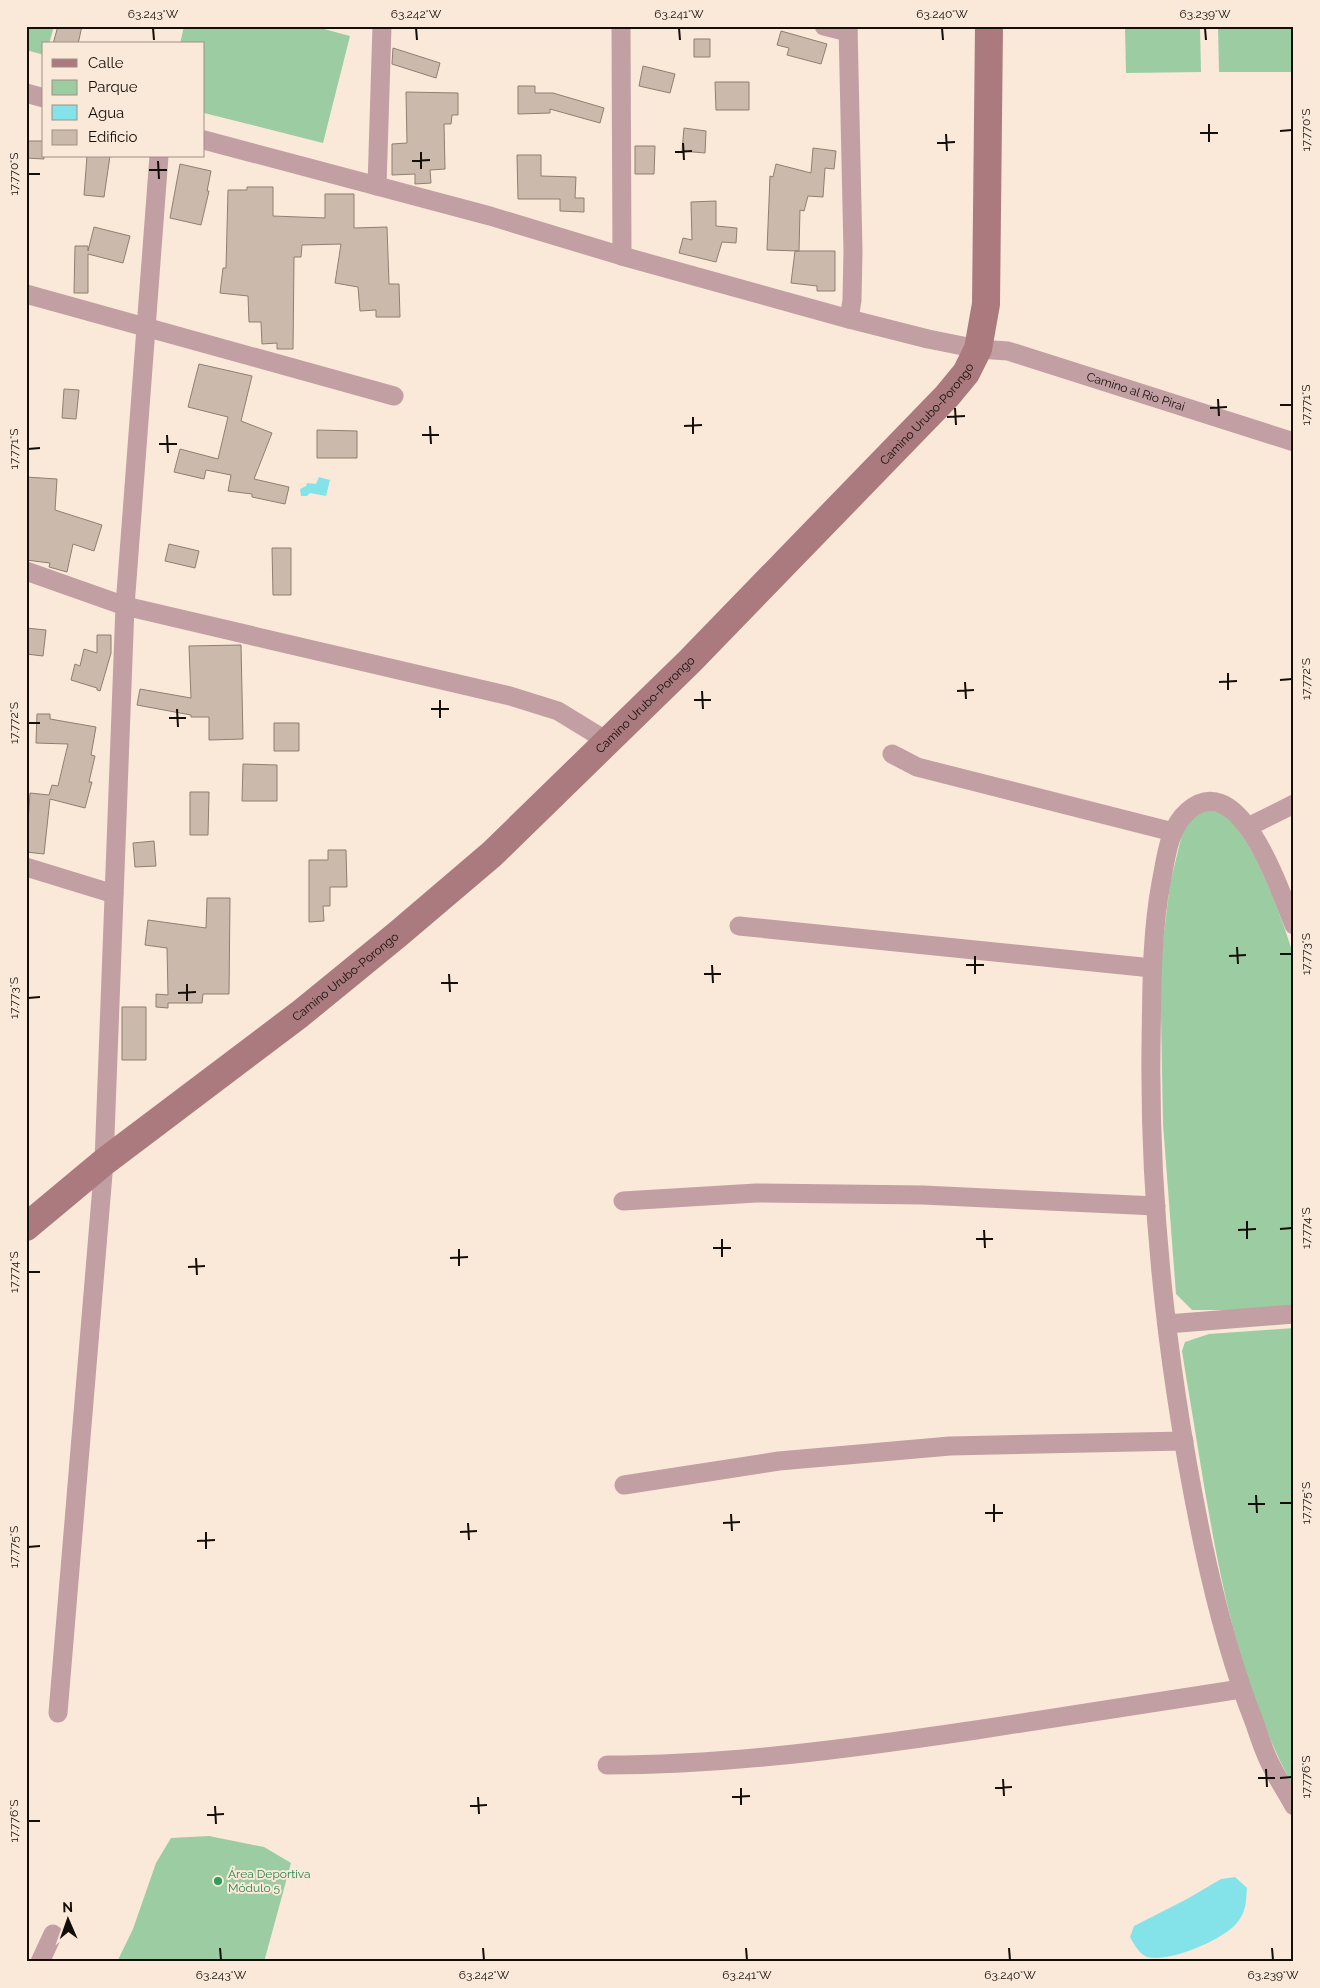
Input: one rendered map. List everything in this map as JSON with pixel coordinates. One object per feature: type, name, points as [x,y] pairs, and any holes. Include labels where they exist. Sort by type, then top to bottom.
[{"type":"main road","name":"Camino Urubo-Porongo","points":[[26,1227],[104,1162],[300,1014],[492,854],[690,661],[947,396],[966,373],[978,349],[986,304],[989,26]]},
{"type":"street","points":[[376,186],[382,26]]},
{"type":"street","points":[[621,26],[622,256]]},
{"type":"street","points":[[824,26],[848,29],[853,251],[852,300],[849,319]]},
{"type":"street","points":[[26,93],[42,97]]},
{"type":"street","name":"Camino al Rio Pirai","points":[[205,140],[490,216],[622,256],[849,319],[928,339],[978,349],[1008,351],[1294,442]]},
{"type":"street","points":[[58,1713],[104,1162],[124,606],[144,325],[159,158]]},
{"type":"street","points":[[26,294],[144,325],[394,396]]},
{"type":"street","points":[[26,572],[124,606],[510,696],[558,711],[607,741]]},
{"type":"street","points":[[892,754],[917,767],[1173,832]]},
{"type":"street","points":[[1294,925],[1268,862],[1248,827],[1234,809],[1214,800],[1197,804],[1186,812],[1173,832],[1167,852],[1158,902],[1152,968],[1150,1087],[1156,1206],[1167,1324],[1184,1441],[1203,1546],[1241,1690],[1271,1766],[1294,1806]]},
{"type":"street","points":[[1248,827],[1294,804]]},
{"type":"street","points":[[26,867],[114,894]]},
{"type":"street","points":[[739,926],[1152,968]]},
{"type":"street","points":[[623,1201],[756,1193],[904,1194],[1156,1206]]},
{"type":"street","points":[[1167,1324],[1294,1314]]},
{"type":"street","points":[[624,1485],[779,1461],[950,1446],[1184,1441]]},
{"type":"street","points":[[607,1765],[653,1765],[795,1754],[881,1744],[1241,1690]]},
{"type":"street","points":[[40,1962],[53,1934]]},
{"type":"green space","points":[[26,26],[54,26],[50,42],[42,42],[42,54],[26,50]]},
{"type":"green space","points":[[184,26],[313,26],[350,36],[323,143],[205,113],[205,42],[180,42]]},
{"type":"green space","points":[[1125,26],[1200,26],[1201,72],[1126,73]]},
{"type":"green space","points":[[1218,26],[1293,26],[1294,72],[1219,72]]},
{"type":"green space","points":[[1209,810],[1224,815],[1235,826],[1257,860],[1275,902],[1294,957],[1294,1306],[1253,1310],[1192,1310],[1176,1294],[1163,1124],[1160,965],[1170,884],[1183,830],[1196,814]]},
{"type":"green space","points":[[1294,1328],[1294,1788],[1274,1748],[1258,1707],[1232,1623],[1213,1536],[1182,1351],[1185,1342],[1209,1334]]},
{"type":"green space","name":"Área Deportiva Módulo 5","points":[[209,1836],[264,1847],[291,1863],[264,1962],[117,1962],[133,1929],[156,1863],[171,1838]]},
{"type":"water","points":[[319,477],[330,480],[326,496],[310,493],[307,496],[301,496],[300,489],[306,486],[307,483],[316,484]]},
{"type":"water","points":[[1235,1877],[1247,1888],[1245,1907],[1242,1916],[1229,1930],[1195,1949],[1168,1957],[1147,1957],[1137,1949],[1130,1937],[1134,1926],[1221,1879]]},
{"type":"building","points":[[58,26],[82,26],[78,42],[54,42]]},
{"type":"building","points":[[781,31],[827,44],[821,64],[787,55],[789,48],[777,45]]},
{"type":"building","points":[[694,39],[710,39],[710,57],[694,57]]},
{"type":"building","points":[[393,48],[440,63],[436,78],[392,64]]},
{"type":"building","points":[[643,66],[675,74],[670,93],[639,86]]},
{"type":"building","points":[[715,82],[749,82],[749,110],[716,110]]},
{"type":"building","points":[[518,86],[535,86],[535,93],[553,93],[604,108],[600,123],[550,109],[550,113],[518,114]]},
{"type":"building","points":[[406,92],[458,93],[458,115],[452,115],[451,124],[444,124],[445,169],[430,170],[431,183],[415,184],[415,174],[392,175],[392,144],[407,143]]},
{"type":"building","points":[[684,128],[706,131],[705,153],[682,151]]},
{"type":"building","points":[[26,141],[42,141],[42,158],[44,159],[26,158]]},
{"type":"building","points":[[635,146],[655,146],[654,174],[635,174]]},
{"type":"building","points":[[813,148],[836,151],[834,169],[825,168],[823,197],[808,196],[804,211],[800,210],[799,251],[767,250],[770,176],[773,177],[776,164],[811,173]]},
{"type":"building","points":[[517,155],[541,155],[541,176],[576,177],[575,198],[584,198],[584,212],[560,211],[560,199],[518,199]]},
{"type":"building","points":[[87,158],[110,158],[104,197],[84,195]]},
{"type":"building","points":[[180,164],[211,171],[207,191],[209,191],[201,225],[170,218]]},
{"type":"building","points":[[247,187],[273,187],[273,216],[325,218],[325,194],[354,194],[354,228],[387,227],[389,284],[399,284],[400,317],[376,317],[376,310],[360,311],[358,287],[335,283],[341,244],[302,245],[301,257],[294,257],[293,349],[277,349],[277,343],[262,344],[261,322],[249,322],[248,296],[220,293],[223,268],[226,268],[228,190],[247,190]]},
{"type":"building","points":[[716,201],[716,226],[737,228],[736,243],[722,242],[716,262],[679,253],[683,238],[692,240],[691,202]]},
{"type":"building","points":[[94,227],[130,236],[123,263],[88,254],[88,293],[74,293],[75,246],[88,246],[88,251]]},
{"type":"building","points":[[795,251],[835,251],[835,291],[817,291],[817,286],[791,283]]},
{"type":"building","points":[[199,364],[252,376],[241,421],[272,433],[254,479],[289,487],[285,504],[252,497],[252,494],[228,491],[231,475],[206,470],[204,479],[174,472],[180,449],[218,459],[228,417],[188,407]]},
{"type":"building","points":[[64,389],[79,390],[76,419],[62,418]]},
{"type":"building","points":[[317,430],[357,431],[357,458],[317,458]]},
{"type":"building","points":[[26,477],[57,479],[55,510],[102,525],[94,551],[73,544],[67,572],[49,567],[50,563],[26,560]]},
{"type":"building","points":[[169,544],[199,551],[195,568],[165,561]]},
{"type":"building","points":[[272,548],[291,548],[291,595],[273,595]]},
{"type":"building","points":[[26,628],[46,630],[43,656],[26,654]]},
{"type":"building","points":[[97,635],[111,635],[111,653],[100,691],[97,688],[71,680],[75,664],[80,666],[84,649],[97,653]]},
{"type":"building","points":[[241,645],[243,739],[209,740],[209,717],[191,717],[191,715],[137,705],[140,689],[191,698],[189,646]]},
{"type":"building","points":[[37,714],[50,714],[50,719],[96,727],[91,755],[95,756],[89,782],[92,782],[85,808],[50,799],[44,854],[26,852],[30,793],[49,795],[52,785],[58,786],[68,744],[36,743]]},
{"type":"building","points":[[274,723],[299,723],[299,751],[274,751]]},
{"type":"building","points":[[243,764],[277,765],[277,801],[242,801]]},
{"type":"building","points":[[190,792],[209,792],[208,835],[190,835]]},
{"type":"building","points":[[154,841],[156,866],[135,867],[133,843]]},
{"type":"building","points":[[328,850],[346,850],[347,887],[330,887],[330,906],[323,906],[324,921],[309,922],[309,860],[328,860]]},
{"type":"building","points":[[207,898],[230,898],[229,994],[203,994],[202,1003],[168,1003],[168,1008],[156,1007],[156,994],[168,995],[167,948],[145,945],[148,920],[206,928]]},
{"type":"building","points":[[122,1007],[146,1007],[146,1060],[122,1060]]},
{"type":"place","name":"Área Deportiva Módulo 5","points":[[218,1881]]}]
